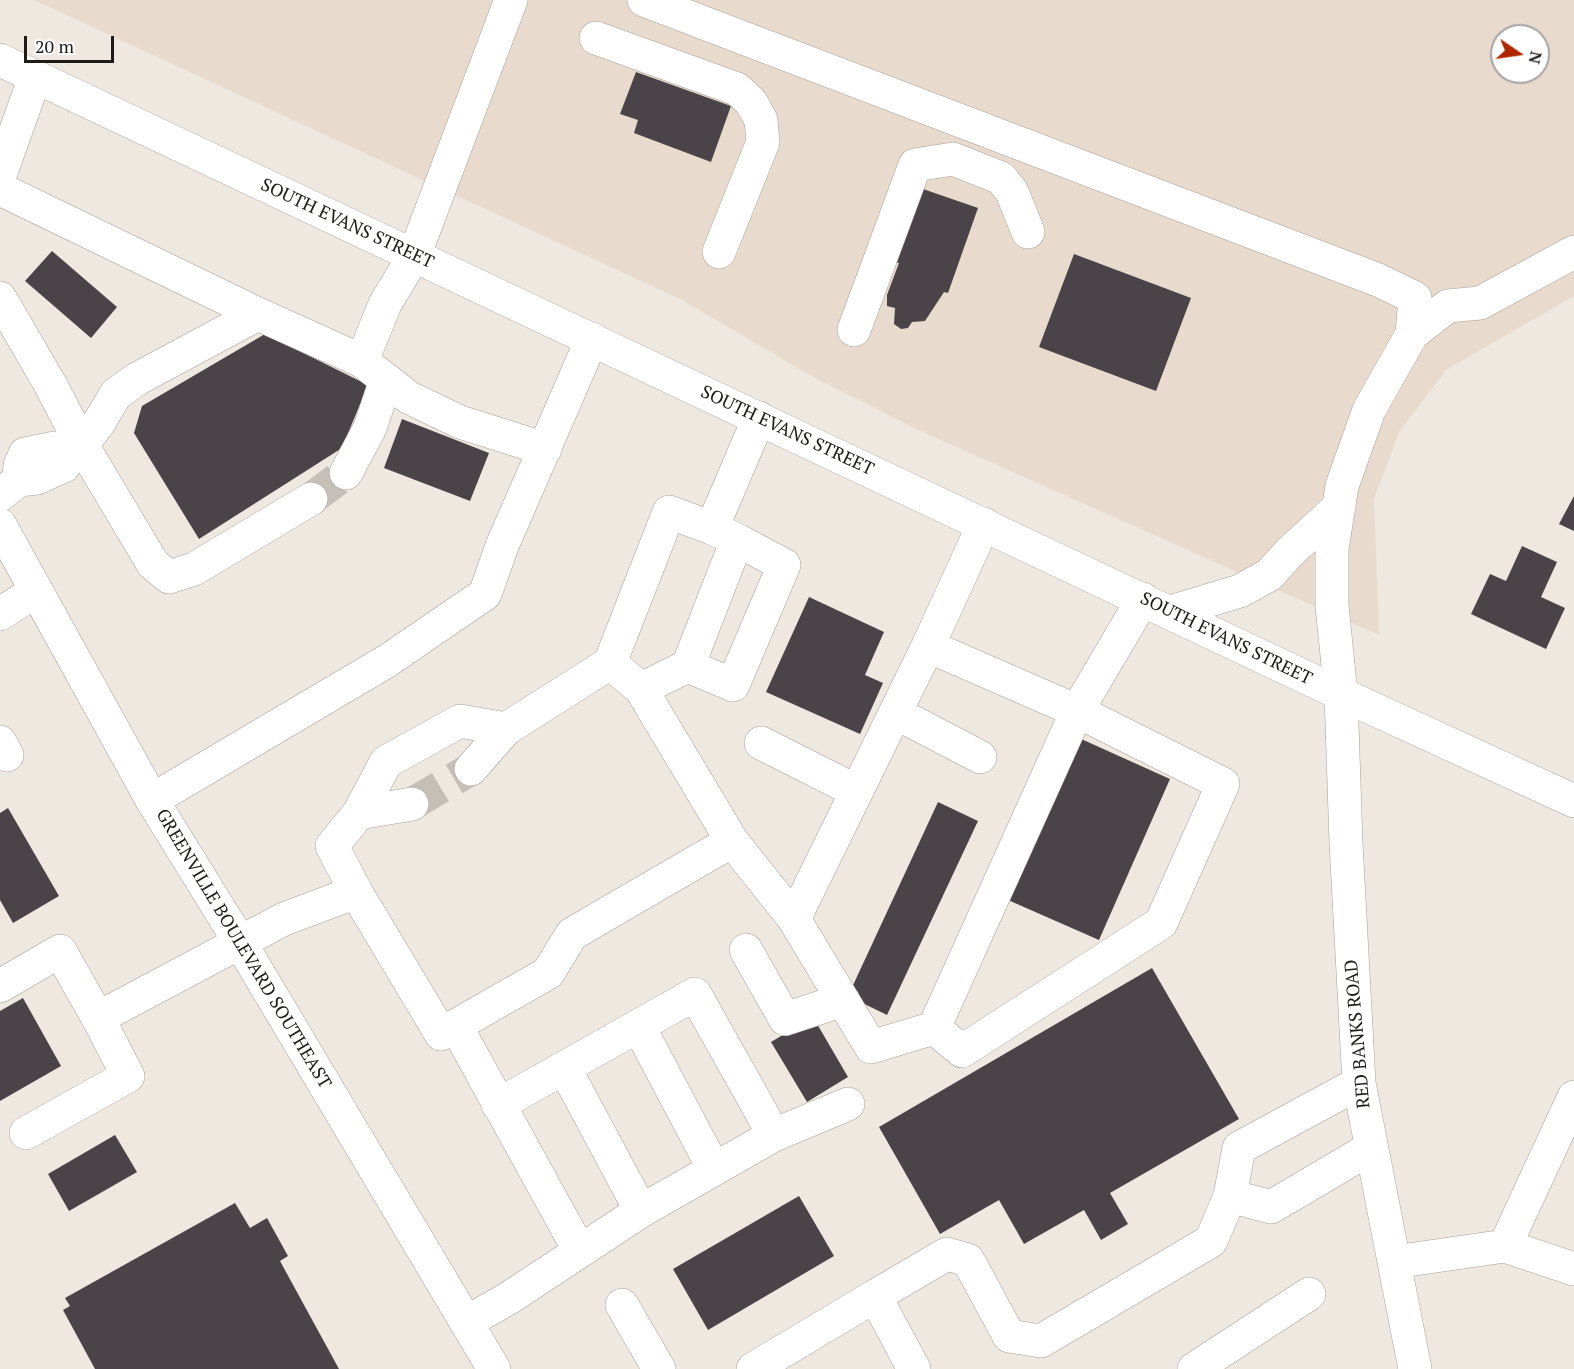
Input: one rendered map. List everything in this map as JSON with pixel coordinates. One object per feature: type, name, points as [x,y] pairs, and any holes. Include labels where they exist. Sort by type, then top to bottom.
[{"type":"main road","points":[[346,473],[370,428],[374,371],[386,304],[414,256],[511,0]]},
{"type":"main road","points":[[644,0],[1378,280],[1415,298],[1412,334]]},
{"type":"main road","points":[[596,38],[737,89],[751,102],[761,120],[763,142],[719,252]]},
{"type":"main road","name":"SOUTH EVANS STREET","points":[[0,60],[1341,694],[1574,801]]},
{"type":"main road","points":[[0,175],[35,77]]},
{"type":"main road","points":[[854,330],[915,165],[953,159],[1001,178],[1012,192],[1029,232]]},
{"type":"main road","points":[[0,189],[374,371],[408,397],[460,422],[545,449]]},
{"type":"main road","points":[[1412,334],[1448,306],[1480,303],[1574,252]]},
{"type":"main road","points":[[0,298],[50,384],[76,447],[153,564],[169,577],[195,569],[311,499]]},
{"type":"main road","points":[[9,488],[64,466],[76,447],[98,424],[116,394],[258,314]]},
{"type":"main road","name":"RED BANKS ROAD","points":[[1412,334],[1369,410],[1342,486],[1332,549],[1332,606],[1341,694],[1346,843],[1359,1083],[1415,1369]]},
{"type":"main road","points":[[152,800],[387,661],[484,594],[592,339]]},
{"type":"main road","points":[[641,689],[688,666],[759,418]]},
{"type":"main road","points":[[610,663],[641,689],[732,841],[794,919],[871,1047],[934,1028],[1077,711],[1156,605],[1240,591],[1269,575],[1291,550],[1339,507]]},
{"type":"main road","points":[[471,769],[506,729],[610,663],[669,512],[725,534],[784,565],[733,685],[688,666]]},
{"type":"main road","points":[[794,919],[896,714],[984,524]]},
{"type":"main road","name":"GREENVILLE BOULEVARD SOUTHEAST","points":[[0,525],[9,562],[36,591],[152,800],[242,944],[494,1369]]},
{"type":"main road","points":[[0,614],[36,591]]},
{"type":"main road","points":[[928,646],[1077,711],[1223,784],[1161,923],[962,1051],[934,1028]]},
{"type":"main road","points":[[896,714],[980,757]]},
{"type":"main road","points":[[506,729],[460,721],[386,762],[359,813],[332,846],[356,892],[441,1034],[548,973],[572,934],[732,841]]},
{"type":"main road","points":[[761,743],[856,791]]},
{"type":"main road","points":[[359,813],[412,804]]},
{"type":"main road","points":[[98,1018],[242,944],[284,919],[356,892]]},
{"type":"main road","points":[[746,950],[785,1019],[843,1000]]},
{"type":"main road","points":[[0,986],[60,951],[128,1076],[26,1133]]},
{"type":"main road","points":[[498,1105],[695,994],[774,1134]]},
{"type":"main road","points":[[456,1026],[579,1250]]},
{"type":"main road","points":[[639,1027],[714,1168]]},
{"type":"main road","points":[[565,1069],[641,1211]]},
{"type":"main road","points":[[753,1369],[947,1254],[968,1260],[1009,1336],[1041,1341],[1211,1241],[1230,1196],[1239,1148],[1359,1083]]},
{"type":"main road","points":[[1505,1245],[1574,1097]]},
{"type":"main road","points":[[467,1322],[509,1298],[641,1211],[714,1168],[774,1134],[848,1104]]},
{"type":"main road","points":[[1230,1196],[1271,1207],[1371,1148]]},
{"type":"main road","points":[[1394,1262],[1505,1245],[1574,1269]]},
{"type":"main road","points":[[1194,1369],[1309,1294]]},
{"type":"main road","points":[[875,1296],[915,1369]]},
{"type":"main road","points":[[622,1305],[659,1369]]},
{"type":"shaded area","points":[[34,0],[1574,0],[1574,296],[1446,370],[1399,432],[1374,499],[1379,635],[918,430],[813,377],[682,300]]},
{"type":"building","points":[[636,72],[731,106],[711,162],[634,133],[638,120],[620,114]]},
{"type":"building","points":[[923,189],[978,208],[948,293],[944,292],[925,321],[912,322],[908,328],[901,329],[894,324],[895,308],[887,306],[887,295],[899,263],[894,262]]},
{"type":"building","points":[[52,251],[117,307],[91,338],[25,281]]},
{"type":"building","points":[[1074,254],[1191,298],[1156,391],[1039,347]]},
{"type":"building","points":[[265,334],[368,385],[342,448],[199,539],[134,433],[142,406]]},
{"type":"building","points":[[402,419],[489,453],[470,501],[384,468]]},
{"type":"building","points":[[1574,496],[1574,531],[1559,524]]},
{"type":"building","points":[[1522,546],[1557,562],[1541,597],[1565,608],[1546,649],[1471,614],[1490,574],[1506,581]]},
{"type":"building","points":[[809,597],[884,632],[865,675],[883,683],[860,734],[766,692]]},
{"type":"building","points":[[1079,738],[1170,779],[1099,940],[1008,900]]},
{"type":"building","points":[[938,802],[978,821],[887,1015],[848,996]]},
{"type":"building","points":[[8,808],[59,896],[13,923],[0,900],[0,813]]},
{"type":"building","points":[[1152,968],[1239,1119],[1110,1193],[1128,1224],[1101,1240],[1084,1210],[1024,1244],[999,1200],[940,1234],[879,1127]]},
{"type":"building","points":[[23,998],[61,1066],[0,1101],[0,1011]]},
{"type":"building","points":[[813,1017],[848,1077],[807,1102],[771,1042]]},
{"type":"building","points":[[115,1135],[137,1172],[69,1211],[48,1174]]},
{"type":"building","points":[[799,1196],[834,1256],[708,1330],[673,1269]]},
{"type":"building","points":[[235,1203],[250,1228],[267,1218],[288,1256],[280,1261],[339,1369],[95,1369],[63,1310],[70,1306],[65,1298]]},
{"type":"tunnel","points":[[311,499],[346,473]]},
{"type":"tunnel","points":[[412,804],[471,769]]}]
